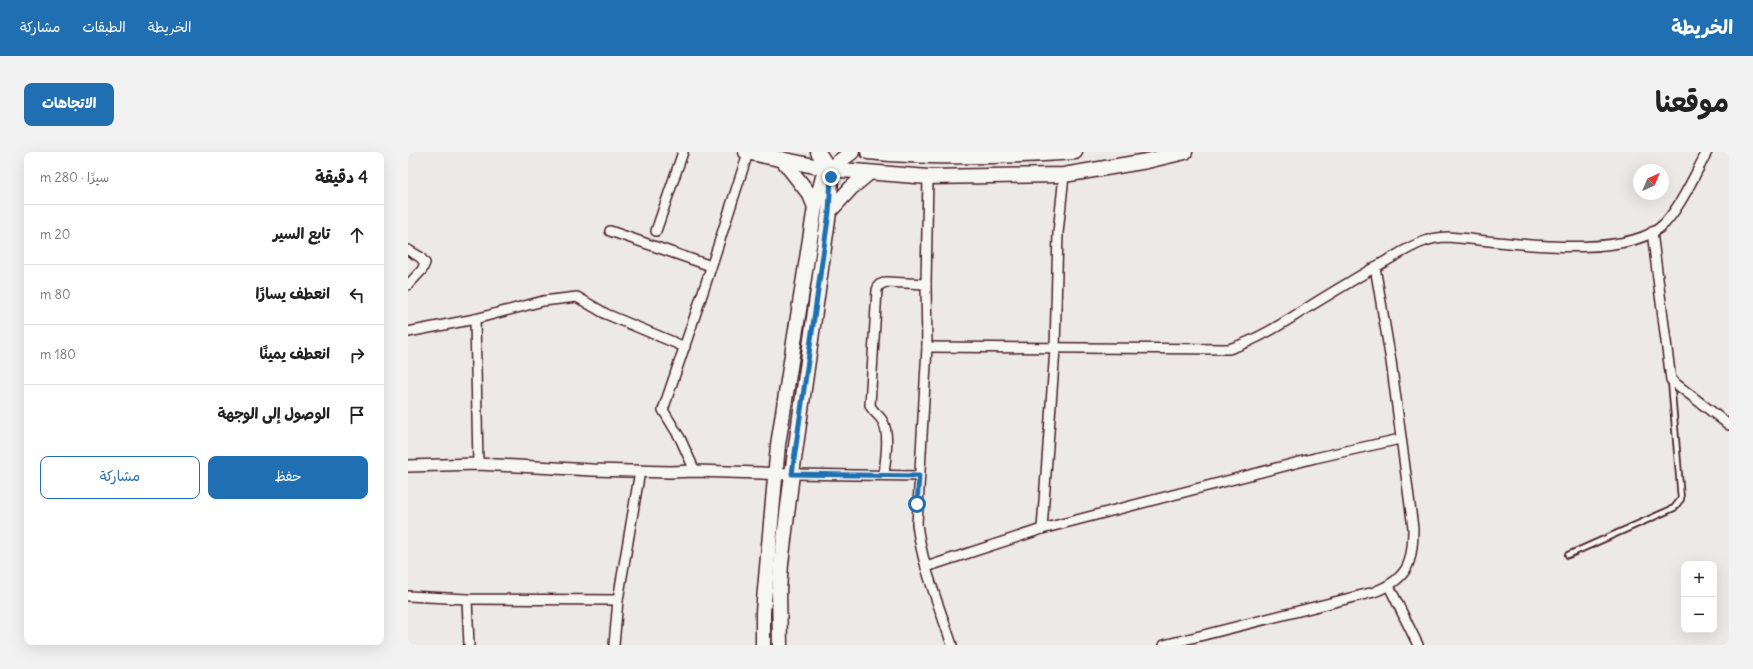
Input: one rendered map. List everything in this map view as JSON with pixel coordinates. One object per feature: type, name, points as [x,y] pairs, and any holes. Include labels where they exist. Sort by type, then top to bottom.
[{"type":"main road","points":[[747,152],[829,169],[928,177],[1064,175],[1147,161],[1185,152]]},
{"type":"main road","points":[[780,645],[779,590],[792,474],[832,183],[829,169],[818,152]]},
{"type":"main road","points":[[763,645],[763,612],[774,474],[815,207],[821,182],[829,169],[852,152]]},
{"type":"main road","points":[[868,152],[1017,156],[1075,152]]},
{"type":"main road","points":[[782,159],[810,195],[815,207]]},
{"type":"main road","points":[[829,212],[851,188],[869,173]]},
{"type":"street","points":[[656,231],[683,152]]},
{"type":"street","points":[[695,470],[680,438],[663,410],[685,347],[747,152]]},
{"type":"street","points":[[927,347],[1229,349],[1244,344],[1270,331],[1375,267],[1411,247],[1435,237],[1565,247],[1591,247],[1632,240],[1652,232],[1664,223],[1673,211],[1707,152]]},
{"type":"street","points":[[1042,530],[1055,349],[1058,233],[1064,175]]},
{"type":"street","points":[[928,177],[926,284],[927,347],[917,524],[920,545],[926,566],[952,645]]},
{"type":"street","points":[[610,231],[711,266]]},
{"type":"street","points":[[1652,232],[1671,380],[1729,425]]},
{"type":"street","points":[[408,250],[420,257],[425,263],[422,270],[408,285]]},
{"type":"street","points":[[1164,645],[1359,596],[1388,586],[1401,577],[1407,569],[1412,555],[1413,528],[1400,439],[1391,361],[1375,267]]},
{"type":"street","points":[[884,475],[887,429],[879,415],[872,411],[870,405],[877,290],[880,285],[886,282],[926,284]]},
{"type":"street","points":[[408,332],[475,319],[543,301],[578,297],[606,314],[685,347]]},
{"type":"street","points":[[475,319],[478,464]]},
{"type":"street","points":[[926,566],[1042,530],[1315,458],[1400,439]]},
{"type":"street","points":[[408,466],[478,464],[640,471],[695,470],[774,474],[919,476]]},
{"type":"street","points":[[614,645],[618,600],[640,471]]},
{"type":"street","points":[[1388,586],[1418,645]]},
{"type":"street","points":[[408,596],[467,599],[618,600]]},
{"type":"street","points":[[467,599],[469,645]]},
{"type":"lane","points":[[1568,555],[1674,508],[1682,498],[1671,380]]},
{"type":"route","points":[[831,177],[832,183],[829,212],[792,474],[919,476],[917,504]]}]
